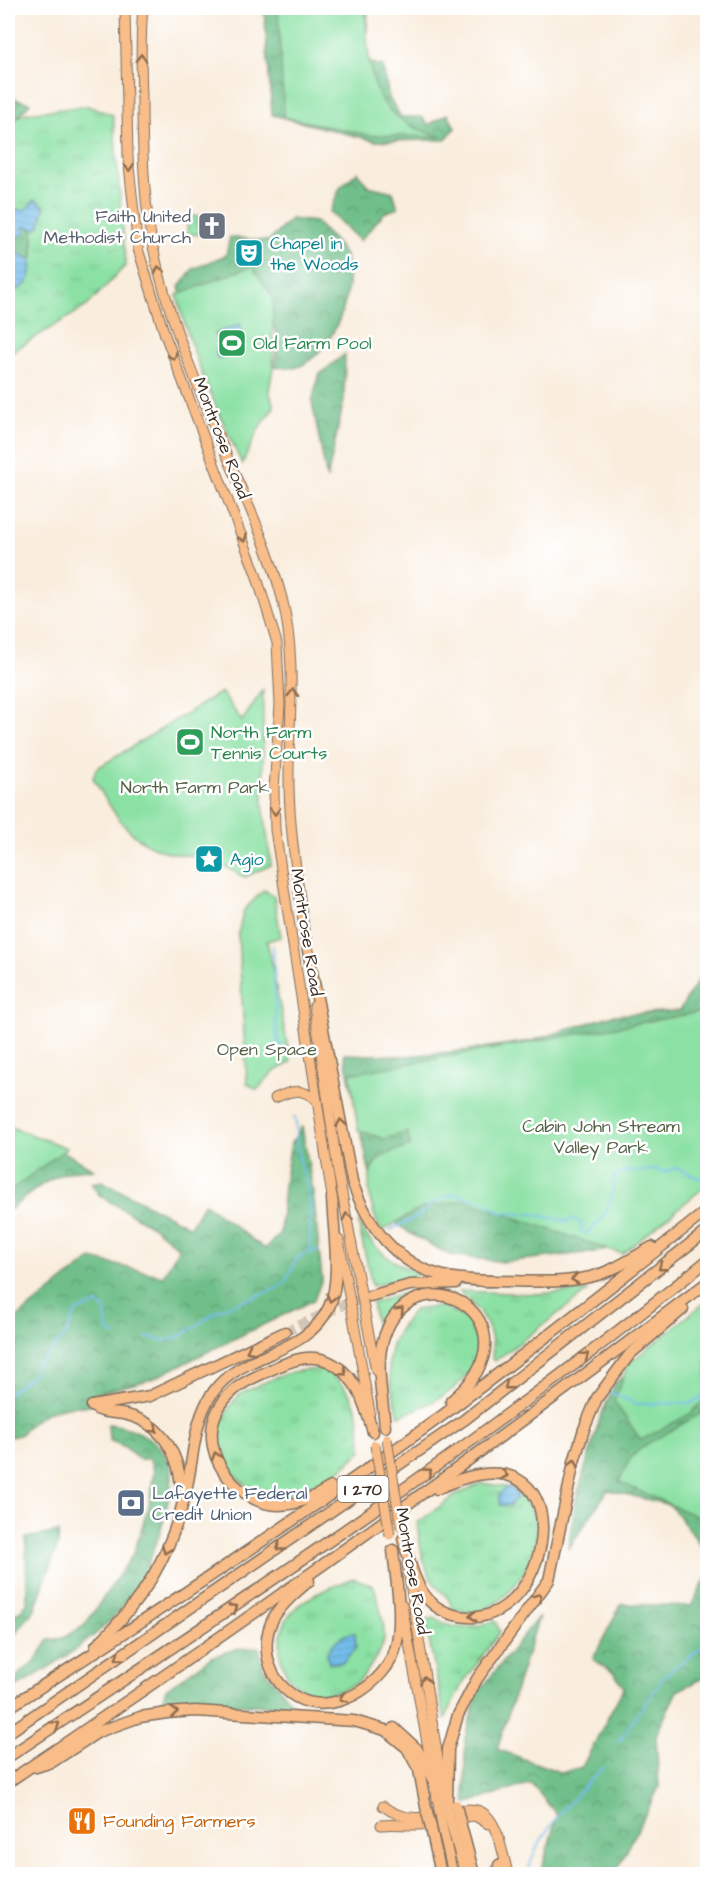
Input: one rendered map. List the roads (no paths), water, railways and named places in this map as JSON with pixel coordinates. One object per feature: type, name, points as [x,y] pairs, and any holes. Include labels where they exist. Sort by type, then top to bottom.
[{"type":"highway","points":[[306,940],[352,1181],[360,1204],[379,1235],[413,1263],[446,1277],[490,1281]]},
{"type":"highway","points":[[58,1676],[97,1645],[135,1606],[152,1581],[187,1489],[199,1423],[213,1391],[236,1372],[310,1332],[319,1324],[331,1304],[335,1280],[332,1198]]},
{"type":"highway","name":"I 270","points":[[8,1708],[216,1573],[369,1468],[576,1315],[708,1210]]},
{"type":"highway","points":[[370,1296],[410,1285],[569,1280],[591,1277],[619,1266],[684,1229]]},
{"type":"highway","name":"I 270","points":[[8,1733],[464,1420],[708,1230]]},
{"type":"highway","name":"I 270","points":[[8,1757],[302,1563],[629,1323],[708,1260]]},
{"type":"highway","name":"I 270","points":[[8,1782],[518,1426],[708,1282]]},
{"type":"highway","points":[[474,1875],[451,1824],[447,1807],[458,1715],[477,1679],[549,1580],[574,1462],[597,1398],[630,1354],[708,1289]]},
{"type":"highway","points":[[385,1427],[380,1356],[389,1325],[405,1305],[424,1296],[441,1295],[458,1301],[474,1313],[483,1331],[485,1342],[481,1367],[464,1390],[406,1441]]},
{"type":"highway","points":[[178,1517],[180,1473],[169,1445],[141,1420],[99,1412],[92,1406],[150,1396],[285,1332]]},
{"type":"highway","points":[[369,1468],[347,1477],[308,1500],[287,1505],[263,1505],[225,1477],[213,1452],[213,1426],[224,1401],[245,1382],[299,1358],[312,1357],[336,1365],[354,1382],[362,1397],[373,1431]]},
{"type":"highway","points":[[403,1539],[419,1586],[428,1599],[441,1610],[456,1616],[477,1617],[495,1611],[510,1600],[523,1585],[539,1555],[543,1538],[544,1524],[535,1495],[517,1479],[505,1474],[479,1473],[410,1503]]},
{"type":"highway","points":[[335,1555],[289,1598],[274,1618],[266,1641],[267,1658],[273,1674],[282,1687],[308,1702],[324,1704],[361,1691],[388,1665],[394,1652],[399,1623],[393,1550]]},
{"type":"highway","points":[[24,1770],[52,1762],[98,1732],[147,1716],[188,1711],[282,1716],[372,1725],[398,1739],[407,1748],[419,1770],[441,1875]]},
{"type":"highway","points":[[282,1716],[355,1715],[389,1725],[417,1749],[433,1780]]},
{"type":"main road","name":"Montrose Road","points":[[125,8],[128,157],[138,249],[165,335],[256,574],[277,643],[280,705],[274,789],[275,830],[332,1198],[433,1780],[447,1807]]},
{"type":"main road","name":"Montrose Road","points":[[144,8],[141,52],[143,144],[148,215],[158,265],[192,372],[282,597],[289,635],[293,671],[289,785],[294,853],[338,1172],[385,1427],[447,1807],[465,1875]]},
{"type":"main road","points":[[275,1098],[299,1090],[310,1094],[317,1101]]},
{"type":"main road","points":[[383,1806],[397,1816],[418,1820],[471,1808],[486,1813],[496,1828],[507,1875]]},
{"type":"main road","points":[[381,1825],[396,1823],[416,1826],[469,1815],[482,1818],[490,1829],[499,1871]]},
{"type":"main road","name":"Montrose Road","points":[[451,1824],[453,1875]]},
{"type":"water","points":[[35,200],[45,206],[40,225],[36,229],[24,226],[25,233],[19,237],[8,232],[9,214],[16,209],[25,210]]},
{"type":"water","points":[[8,252],[15,252],[31,259],[32,266],[28,282],[20,289],[8,292]]},
{"type":"water","points":[[240,324],[243,334],[233,338],[238,351],[218,359],[215,351],[220,348],[215,334]]},
{"type":"water","points":[[507,1487],[513,1488],[517,1497],[509,1506],[500,1505],[499,1495]]},
{"type":"water","points":[[355,1633],[356,1648],[343,1662],[329,1664],[327,1653],[338,1639]]},
{"type":"waterway","points":[[273,946],[276,1027],[278,1041],[286,1052]]},
{"type":"waterway","points":[[294,1117],[299,1157],[309,1195],[311,1251]]},
{"type":"waterway","points":[[390,1230],[419,1216],[435,1201],[455,1194],[486,1203],[501,1213],[532,1214],[566,1221],[574,1219],[581,1223],[581,1230],[586,1234],[603,1216],[612,1195],[614,1177],[623,1172],[656,1170],[664,1172],[677,1168],[701,1179]]},
{"type":"waterway","points":[[146,1337],[160,1340],[176,1338],[221,1309],[280,1287],[288,1278],[298,1258],[309,1252],[319,1251]]},
{"type":"waterway","points":[[8,1394],[32,1375],[36,1365],[66,1334],[76,1311],[98,1304],[104,1308],[108,1331],[116,1336]]},
{"type":"waterway","points":[[607,1391],[638,1404],[691,1403],[708,1394]]},
{"type":"waterway","points":[[618,1742],[666,1674],[708,1643]]},
{"type":"waterway","points":[[528,1874],[538,1845],[547,1830],[604,1767]]},
{"type":"tunnel","points":[[285,1332],[343,1305],[370,1296]]},
{"type":"place","name":"Faith United Methodist Church","points":[[212,226]]},
{"type":"place","name":"Chapel in the Woods","points":[[249,253]]},
{"type":"place","name":"Old Farm Pool","points":[[232,343]]},
{"type":"place","name":"North Farm Tennis Courts","points":[[190,742]]},
{"type":"place","name":"Agio","points":[[209,859]]},
{"type":"place","name":"Lafayette Federal Credit Union","points":[[131,1503]]},
{"type":"place","name":"Founding Farmers","points":[[82,1821]]},
{"type":"park label","name":"North Farm Park","points":[[195,787]]},
{"type":"park label","name":"Open Space","points":[[267,1049]]},
{"type":"park label","name":"Cabin John Stream Valley Park","points":[[601,1136]]}]
